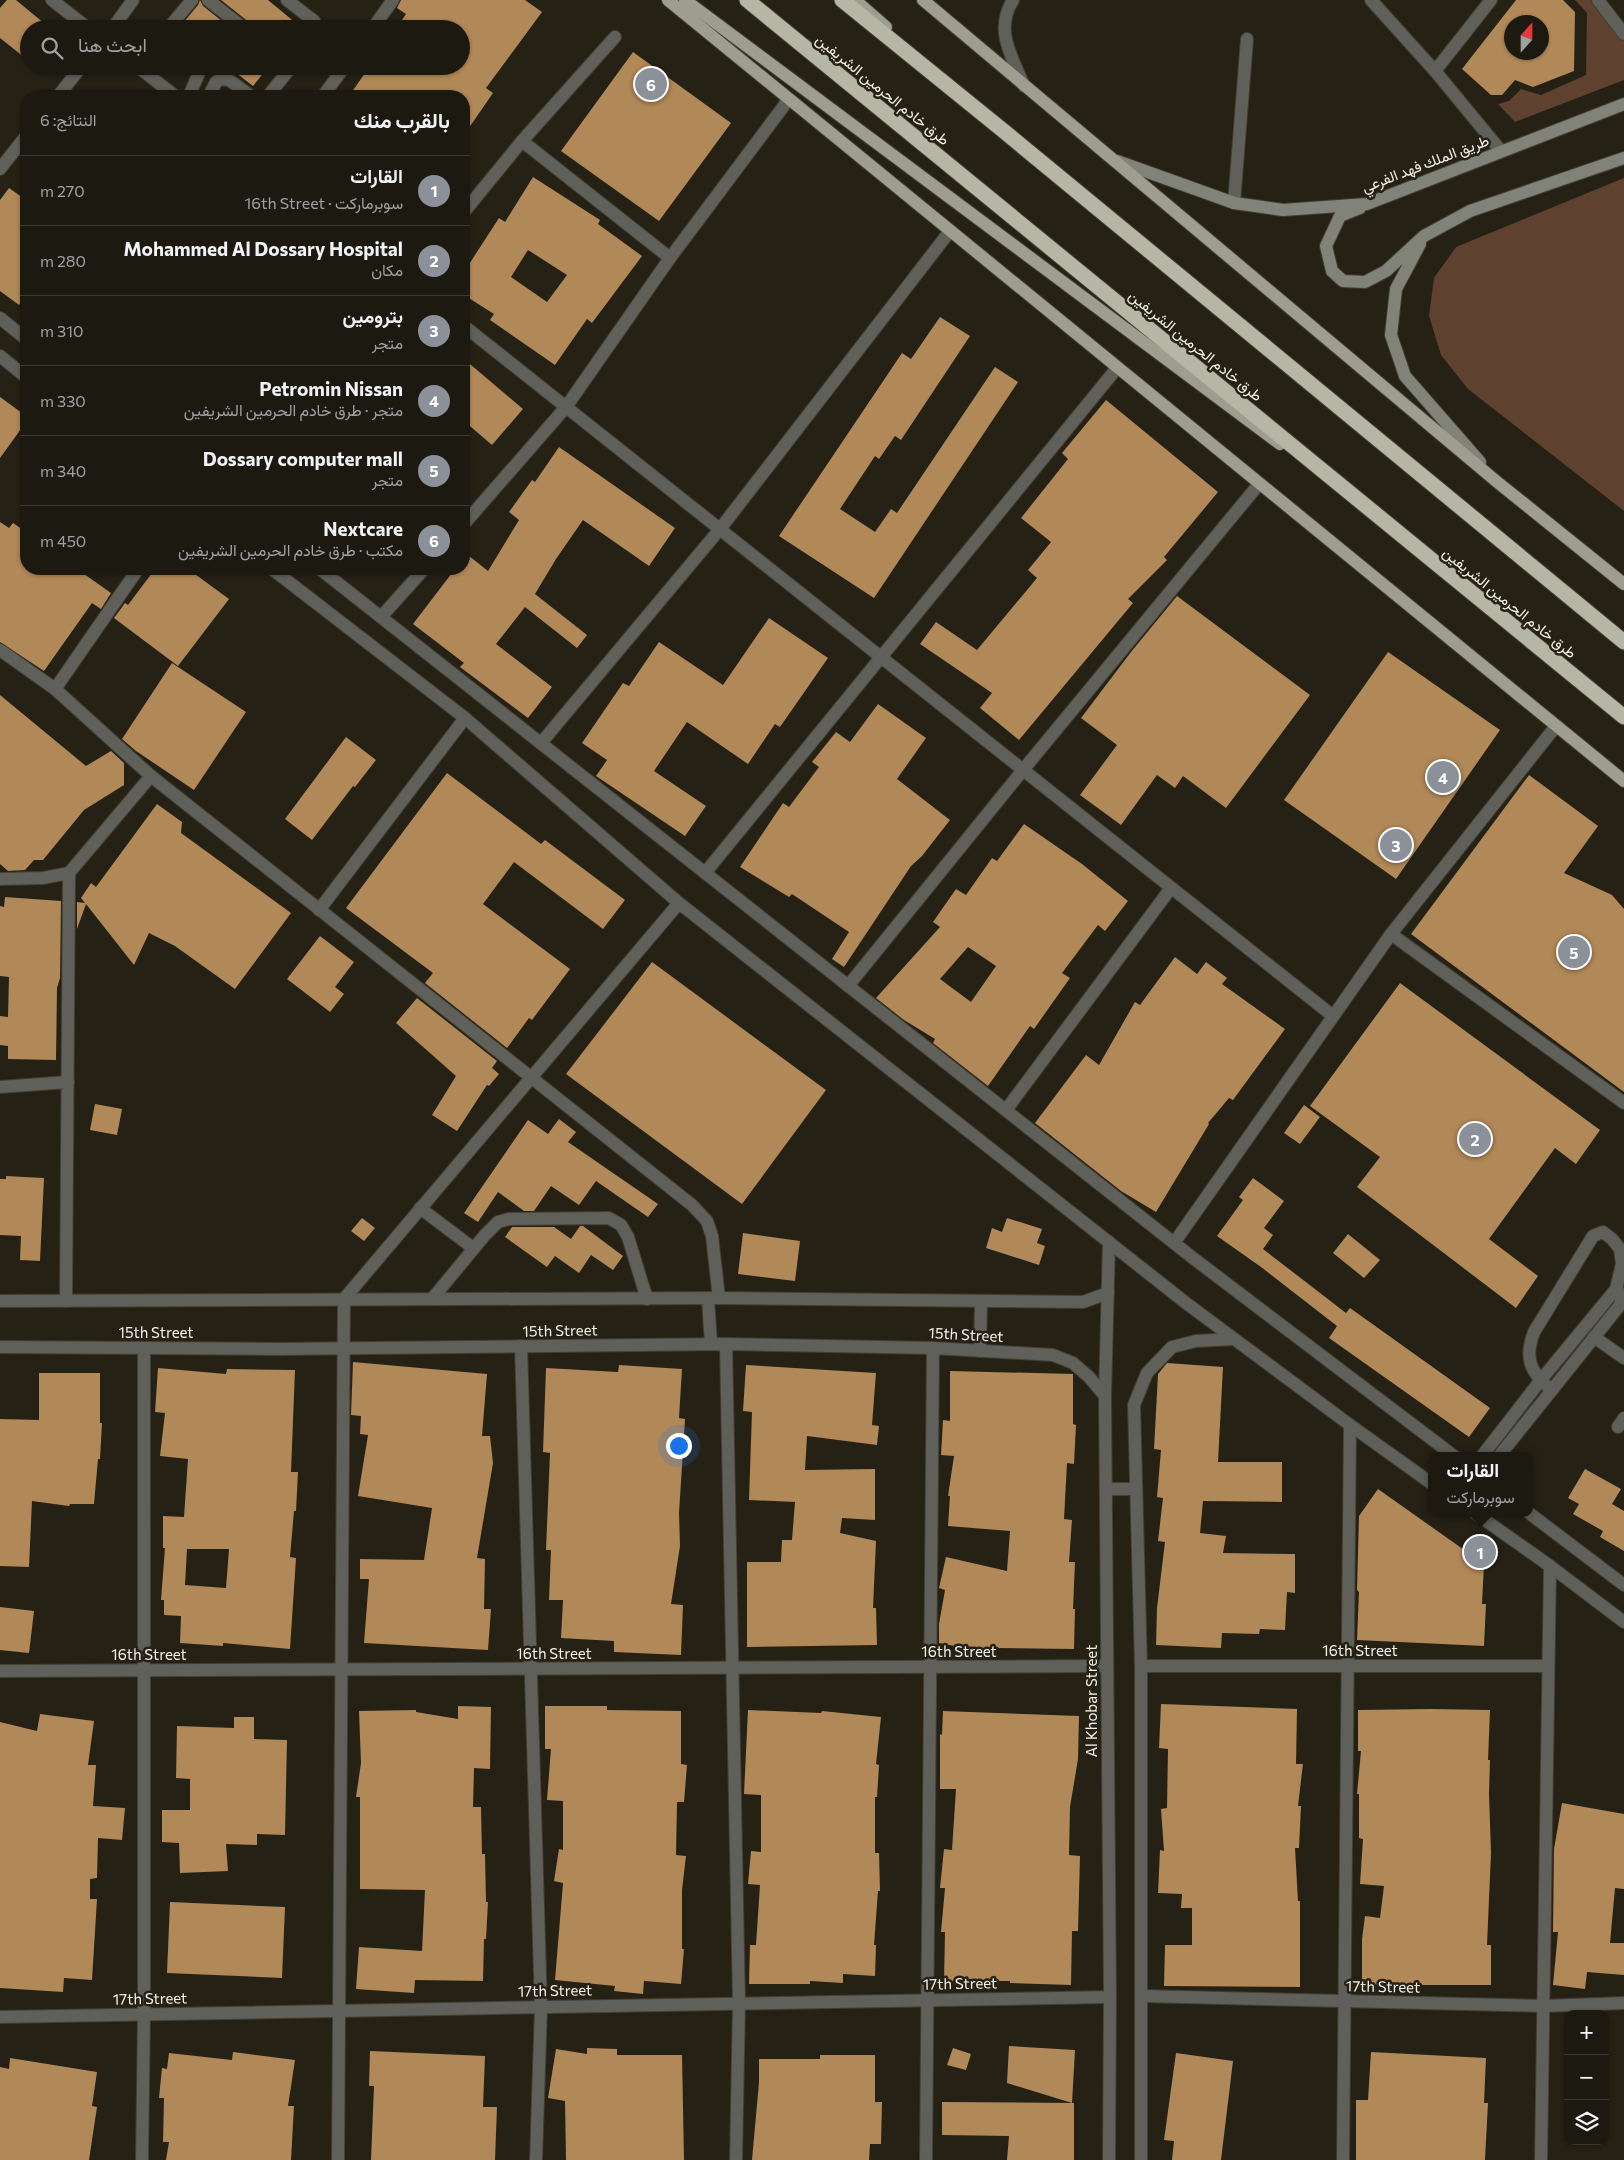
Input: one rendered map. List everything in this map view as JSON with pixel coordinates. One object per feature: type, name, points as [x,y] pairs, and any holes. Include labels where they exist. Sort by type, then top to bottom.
[{"type":"highway","name":"طرق خادم الحرمين الشريفين","points":[[747,0],[1624,718]]},
{"type":"highway","points":[[842,0],[1624,642]]},
{"type":"main road","points":[[668,0],[1624,781]]},
{"type":"main road","points":[[685,0],[1393,529]]},
{"type":"main road","points":[[856,0],[1000,128]]},
{"type":"main road","points":[[923,0],[1496,481],[1624,584]]},
{"type":"main road","name":"طريق الملك فهد الفرعي","points":[[1117,161],[1234,203],[1283,210],[1367,204],[1624,104]]},
{"type":"main road","points":[[1367,204],[1340,216],[1326,246],[1332,271],[1343,281],[1364,282],[1386,271],[1424,236],[1470,211],[1624,158]]},
{"type":"main road","points":[[1424,236],[1396,289],[1390,335],[1405,376],[1496,481]]},
{"type":"street","points":[[52,0],[78,20]]},
{"type":"street","points":[[119,20],[133,0]]},
{"type":"street","points":[[174,20],[192,0]]},
{"type":"street","points":[[208,0],[234,20]]},
{"type":"street","points":[[287,0],[313,20]]},
{"type":"street","points":[[379,20],[394,0]]},
{"type":"street","points":[[1013,0],[1005,12],[1003,35],[1024,86]]},
{"type":"street","points":[[1371,0],[1435,71],[1501,151]]},
{"type":"street","points":[[1435,71],[1491,0]]},
{"type":"street","points":[[1598,0],[1624,34]]},
{"type":"street","points":[[470,205],[522,141],[616,37]]},
{"type":"street","points":[[1234,203],[1247,39]]},
{"type":"street","points":[[63,90],[75,75]]},
{"type":"street","points":[[148,75],[167,90]]},
{"type":"street","points":[[192,90],[198,75]]},
{"type":"street","points":[[273,90],[285,75]]},
{"type":"street","points":[[327,90],[338,75]]},
{"type":"street","points":[[212,90],[216,82],[221,79],[229,80],[243,90]]},
{"type":"street","points":[[470,517],[566,407],[670,258],[789,99]]},
{"type":"street","points":[[522,141],[670,258]]},
{"type":"street","points":[[0,169],[20,144]]},
{"type":"street","points":[[541,743],[720,529],[950,231]]},
{"type":"street","points":[[0,318],[20,334]]},
{"type":"street","points":[[470,331],[1333,1016]]},
{"type":"street","points":[[0,356],[20,372]]},
{"type":"street","points":[[705,873],[1117,368]]},
{"type":"street","points":[[848,986],[1259,484]]},
{"type":"street","points":[[55,689],[134,575]]},
{"type":"street","points":[[280,575],[465,718],[680,903],[1109,1242],[1234,1339],[1428,1480]]},
{"type":"street","points":[[328,575],[1174,1243],[1449,1452]]},
{"type":"street","points":[[381,617],[419,575]]},
{"type":"street","points":[[0,650],[55,689],[151,776],[692,1205],[707,1221],[712,1236],[714,1298],[711,1344]]},
{"type":"street","points":[[319,910],[465,718]]},
{"type":"street","points":[[1174,1243],[1391,934],[1556,726]]},
{"type":"street","points":[[0,879],[43,878],[69,873],[151,776]]},
{"type":"street","points":[[66,1301],[69,873]]},
{"type":"street","points":[[1006,1110],[1172,888]]},
{"type":"street","points":[[338,2160],[344,1298],[680,903]]},
{"type":"street","points":[[1391,934],[1624,1103]]},
{"type":"street","points":[[0,1088],[68,1082]]},
{"type":"street","points":[[420,1208],[473,1248]]},
{"type":"street","points":[[432,1299],[473,1248],[498,1222],[509,1219],[610,1218],[620,1225],[628,1237],[648,1299]]},
{"type":"street","points":[[1485,1452],[1540,1381],[1616,1289],[1622,1264],[1620,1249],[1603,1232],[1593,1236],[1534,1332],[1528,1355],[1530,1365],[1540,1381],[1552,1390]]},
{"type":"street","name":"Al Khobar Street","points":[[1108,2160],[1110,1996],[1105,1396],[1109,1242]]},
{"type":"street","points":[[1502,1452],[1620,1305],[1622,1296],[1616,1289]]},
{"type":"street","name":"15th Street","points":[[0,1301],[344,1298],[714,1298],[1083,1302],[1108,1293]]},
{"type":"street","points":[[980,1301],[980,1351]]},
{"type":"street","points":[[1594,1337],[1624,1358]]},
{"type":"street","points":[[1141,2160],[1141,1666],[1134,1405],[1147,1373],[1172,1347],[1196,1341],[1234,1339]]},
{"type":"street","points":[[726,1344],[739,2003],[736,2160]]},
{"type":"street","name":"15th Street","points":[[0,1348],[343,1348],[726,1344],[933,1348],[1053,1355],[1073,1363],[1090,1377],[1105,1396]]},
{"type":"street","points":[[521,1346],[541,2007],[536,2160]]},
{"type":"street","points":[[142,2160],[144,2014],[144,1348]]},
{"type":"street","points":[[926,2160],[933,1348]]},
{"type":"street","points":[[1343,2160],[1350,1425]]},
{"type":"street","points":[[1106,1489],[1136,1489]]},
{"type":"street","points":[[1533,1515],[1624,1585]]},
{"type":"street","points":[[1481,1517],[1624,1622]]},
{"type":"street","points":[[1541,2160],[1550,1566]]},
{"type":"street","name":"16th Street","points":[[0,1671],[1107,1666]]},
{"type":"street","name":"16th Street","points":[[1141,1666],[1548,1666]]},
{"type":"street","name":"17th Street","points":[[0,2017],[1110,1996]]},
{"type":"street","name":"17th Street","points":[[1141,1996],[1544,2006],[1624,2003]]},
{"type":"shaded area","points":[[1575,0],[1593,0],[1624,37],[1624,80],[1515,122],[1498,104],[1509,101],[1521,89],[1541,95],[1586,75],[1587,13]]},
{"type":"shaded area","points":[[1624,178],[1624,511],[1468,389],[1441,355],[1429,316],[1434,278],[1456,247]]},
{"type":"building","points":[[7,0],[16,0],[40,20],[20,20],[20,54],[0,38],[0,8]]},
{"type":"building","points":[[200,0],[203,6],[221,20],[186,20]]},
{"type":"building","points":[[221,0],[268,0],[292,20],[246,20]]},
{"type":"building","points":[[401,0],[525,0],[542,12],[486,88],[493,93],[470,126],[470,90],[353,90],[364,75],[470,75],[470,20],[402,20],[406,14],[397,8]]},
{"type":"building","points":[[1516,0],[1563,0],[1575,12],[1574,71],[1533,87],[1515,80],[1502,95],[1491,95],[1462,69],[1504,15],[1504,60],[1549,60],[1549,15],[1504,15]]},
{"type":"building","points":[[633,52],[731,123],[659,221],[561,151]]},
{"type":"building","points":[[239,75],[262,75],[253,86]]},
{"type":"building","points":[[533,177],[600,220],[598,224],[642,256],[592,323],[587,319],[555,365],[490,320],[494,314],[470,299],[470,263],[499,218],[505,222]],"holes":[[[528,250],[567,275],[547,302],[511,277]]]},
{"type":"building","points":[[9,188],[20,196],[19,305],[0,291],[0,200]]},
{"type":"building","points":[[940,317],[970,336],[901,440],[895,436],[879,459],[875,456],[840,509],[875,532],[891,509],[897,513],[995,367],[1018,382],[874,598],[779,536],[902,353],[911,359]]},
{"type":"building","points":[[470,364],[523,409],[492,445],[470,426]]},
{"type":"building","points":[[0,397],[20,412],[20,430],[0,458]]},
{"type":"building","points":[[1106,400],[1218,492],[1164,557],[1167,560],[1128,599],[1133,603],[1019,740],[980,708],[992,693],[920,644],[936,622],[977,650],[1037,578],[1028,570],[1051,542],[1021,518],[1068,459],[1062,453]]},
{"type":"building","points":[[559,447],[675,528],[649,566],[583,520],[535,594],[587,635],[577,648],[525,607],[496,644],[552,687],[528,718],[460,667],[464,663],[413,624],[450,575],[470,575],[470,557],[488,571],[519,520],[509,512],[532,480],[535,482]]},
{"type":"building","points":[[0,522],[9,528],[13,523],[20,528],[20,575],[86,575],[111,593],[101,609],[92,603],[44,671],[0,642]]},
{"type":"building","points":[[150,575],[196,575],[229,599],[178,666],[114,618],[125,603],[128,605]]},
{"type":"building","points":[[1177,596],[1310,695],[1226,808],[1183,776],[1175,788],[1157,775],[1121,825],[1080,795],[1117,745],[1081,718],[1131,652]]},
{"type":"building","points":[[769,618],[828,658],[780,727],[775,724],[748,764],[687,722],[654,771],[706,806],[685,836],[596,776],[607,760],[582,743],[623,683],[629,686],[659,642],[723,685]]},
{"type":"building","points":[[1388,652],[1500,730],[1396,879],[1284,800]]},
{"type":"building","points":[[172,663],[246,712],[194,790],[136,751],[122,739]]},
{"type":"building","points":[[0,695],[86,766],[111,751],[124,763],[124,785],[84,810],[43,860],[34,860],[25,870],[8,871],[0,864]]},
{"type":"building","points":[[878,704],[926,738],[897,779],[950,820],[922,856],[911,866],[844,967],[832,959],[849,932],[792,894],[789,897],[740,867],[783,803],[789,807],[819,767],[812,762],[836,732],[850,742]]},
{"type":"building","points":[[346,737],[376,760],[355,787],[353,786],[312,840],[285,819]]},
{"type":"building","points":[[447,773],[541,844],[545,840],[625,900],[603,929],[514,862],[483,904],[570,969],[532,1020],[529,1018],[507,1048],[425,983],[433,973],[346,908]]},
{"type":"building","points":[[1529,775],[1598,826],[1564,873],[1612,895],[1624,909],[1624,1092],[1411,934]]},
{"type":"building","points":[[157,804],[182,822],[181,833],[291,913],[235,989],[175,946],[149,933],[134,965],[86,904],[77,929],[77,902],[85,903],[81,898],[91,883],[96,887]]},
{"type":"building","points":[[1024,824],[1082,864],[1128,901],[1105,931],[1098,925],[1062,973],[1070,978],[1034,1029],[1030,1026],[988,1086],[933,1043],[935,1039],[904,1020],[876,998],[940,927],[933,922],[956,889],[966,895],[992,858],[997,861]],"holes":[[[968,947],[996,966],[971,1002],[940,979]]]},
{"type":"building","points":[[5,897],[61,901],[56,1060],[8,1059],[8,1046],[0,1045],[0,1016],[8,1017],[9,977],[0,976],[0,906],[4,907]]},
{"type":"building","points":[[320,936],[354,962],[335,987],[344,994],[330,1012],[287,979]]},
{"type":"building","points":[[1175,957],[1197,974],[1206,962],[1227,978],[1222,984],[1285,1029],[1233,1100],[1229,1098],[1208,1123],[1156,1212],[1121,1191],[1035,1123],[1086,1055],[1099,1065],[1135,1002],[1140,1005]]},
{"type":"building","points":[[652,962],[826,1090],[742,1204],[566,1074]]},
{"type":"building","points":[[1400,983],[1600,1130],[1576,1164],[1555,1148],[1489,1239],[1538,1276],[1516,1308],[1357,1187],[1380,1157],[1310,1106]]},
{"type":"building","points":[[417,998],[497,1061],[492,1068],[499,1074],[489,1086],[487,1085],[457,1131],[432,1115],[456,1076],[396,1023]]},
{"type":"building","points":[[95,1104],[122,1109],[117,1135],[90,1130]]},
{"type":"building","points":[[1304,1105],[1320,1117],[1300,1144],[1284,1133]]},
{"type":"building","points":[[559,1119],[576,1132],[568,1142],[658,1204],[648,1217],[596,1181],[579,1205],[551,1186],[534,1211],[524,1211],[498,1192],[478,1222],[464,1213],[528,1120],[548,1134]]},
{"type":"building","points":[[6,1176],[44,1178],[40,1261],[20,1260],[21,1236],[0,1235],[0,1179],[6,1179]]},
{"type":"building","points":[[1253,1178],[1284,1201],[1264,1228],[1273,1235],[1263,1249],[1346,1313],[1350,1308],[1490,1408],[1469,1437],[1329,1338],[1337,1326],[1261,1267],[1217,1236],[1243,1200],[1239,1197]]},
{"type":"building","points":[[362,1218],[375,1228],[364,1241],[351,1231]]},
{"type":"building","points":[[1007,1218],[1042,1229],[1037,1243],[1045,1246],[1039,1265],[986,1248],[992,1228],[1002,1232]]},
{"type":"building","points":[[580,1226],[583,1226],[623,1256],[613,1270],[591,1255],[579,1273],[555,1256],[547,1267],[505,1237],[512,1227],[554,1227],[571,1239]]},
{"type":"building","points":[[743,1233],[800,1241],[795,1281],[738,1274]]},
{"type":"building","points":[[1348,1234],[1380,1260],[1364,1278],[1333,1253]]},
{"type":"building","points":[[353,1362],[487,1374],[482,1436],[490,1436],[493,1463],[477,1558],[485,1559],[484,1609],[491,1609],[488,1650],[364,1643],[369,1579],[360,1579],[360,1559],[424,1560],[432,1508],[358,1496],[368,1435],[360,1434],[361,1416],[351,1415]]},
{"type":"building","points":[[1167,1363],[1223,1367],[1218,1462],[1282,1462],[1282,1502],[1203,1501],[1200,1533],[1226,1536],[1223,1553],[1295,1554],[1295,1593],[1287,1592],[1285,1630],[1260,1629],[1259,1634],[1222,1633],[1221,1648],[1156,1645],[1157,1608],[1165,1542],[1158,1541],[1163,1498],[1157,1497],[1161,1450],[1154,1449],[1158,1374]]},
{"type":"building","points":[[619,1365],[682,1369],[679,1418],[685,1419],[679,1513],[680,1546],[671,1604],[683,1605],[681,1655],[614,1652],[614,1641],[561,1638],[563,1600],[549,1600],[551,1550],[546,1550],[550,1453],[543,1452],[546,1368],[618,1372]]},
{"type":"building","points":[[746,1365],[876,1373],[872,1425],[879,1426],[877,1445],[807,1436],[805,1470],[875,1469],[875,1520],[842,1518],[840,1533],[876,1541],[873,1608],[876,1608],[877,1645],[747,1647],[747,1562],[781,1562],[782,1540],[792,1540],[795,1502],[749,1500],[752,1412],[743,1411]]},
{"type":"building","points":[[158,1368],[226,1374],[227,1369],[295,1370],[291,1472],[298,1472],[296,1511],[294,1511],[290,1557],[296,1558],[290,1649],[223,1643],[223,1646],[180,1643],[181,1616],[164,1615],[164,1600],[161,1600],[165,1548],[163,1548],[163,1516],[184,1517],[188,1459],[160,1456],[165,1413],[155,1412]],"holes":[[[187,1549],[229,1549],[226,1588],[185,1585]]]},
{"type":"building","points":[[950,1371],[1073,1374],[1073,1424],[1076,1425],[1074,1464],[1067,1463],[1064,1519],[1072,1520],[1069,1562],[1075,1562],[1074,1649],[998,1648],[996,1654],[939,1643],[939,1624],[945,1590],[939,1588],[946,1557],[1007,1571],[1010,1531],[948,1526],[950,1496],[948,1496],[954,1456],[941,1455],[943,1420],[950,1421]]},
{"type":"building","points":[[39,1373],[100,1373],[100,1423],[102,1423],[100,1459],[98,1459],[94,1504],[70,1504],[69,1506],[32,1501],[29,1567],[0,1566],[0,1419],[39,1420]]},
{"type":"building","points":[[1585,1469],[1621,1489],[1612,1504],[1624,1511],[1624,1551],[1600,1537],[1603,1531],[1573,1514],[1579,1504],[1568,1498]]},
{"type":"building","points":[[1378,1489],[1484,1564],[1482,1604],[1486,1604],[1484,1646],[1357,1640],[1359,1516]]},
{"type":"building","points":[[0,1607],[34,1611],[29,1653],[0,1650]]},
{"type":"building","points":[[1161,1704],[1297,1709],[1296,1764],[1303,1764],[1298,1806],[1301,1806],[1299,1848],[1295,1848],[1298,1901],[1300,1901],[1300,1987],[1164,1986],[1165,1945],[1192,1945],[1192,1908],[1181,1908],[1182,1894],[1158,1893],[1160,1850],[1164,1851],[1161,1809],[1167,1808],[1168,1749],[1159,1748]]},
{"type":"building","points":[[458,1706],[491,1707],[490,1769],[474,1768],[473,1807],[481,1807],[482,1854],[485,1854],[486,1902],[488,1902],[486,1939],[484,1939],[483,1981],[415,1980],[414,1993],[356,1989],[359,1947],[422,1951],[425,1890],[360,1889],[360,1797],[356,1797],[361,1763],[359,1711],[416,1710],[416,1712],[458,1719]]},
{"type":"building","points":[[545,1706],[607,1706],[607,1710],[681,1711],[681,1764],[687,1765],[684,1802],[677,1802],[676,1855],[686,1856],[682,1890],[682,1949],[684,1949],[681,1984],[644,1981],[643,1994],[614,1991],[615,1986],[555,1980],[563,1883],[554,1881],[559,1849],[563,1850],[563,1801],[547,1800],[551,1749],[545,1749]]},
{"type":"building","points":[[748,1710],[821,1713],[822,1711],[881,1717],[876,1764],[879,1765],[877,1797],[875,1797],[875,1853],[879,1853],[880,1891],[878,1891],[874,1945],[876,1945],[875,1976],[843,1974],[843,1983],[810,1981],[810,1984],[749,1984],[750,1945],[756,1945],[760,1885],[748,1884],[751,1851],[761,1852],[761,1795],[744,1794]]},
{"type":"building","points":[[1358,1710],[1490,1710],[1488,1760],[1490,1760],[1491,1853],[1487,1945],[1491,1945],[1491,1985],[1362,1985],[1362,1939],[1365,1916],[1380,1918],[1384,1886],[1360,1884],[1363,1839],[1359,1838],[1359,1794],[1357,1794],[1361,1751],[1358,1751]]},
{"type":"building","points":[[943,1711],[1079,1716],[1078,1759],[1070,1807],[1069,1855],[1080,1856],[1078,1931],[1072,1931],[1071,1985],[1010,1983],[1010,1981],[944,1981],[945,1932],[941,1932],[945,1888],[940,1888],[944,1849],[952,1850],[956,1789],[940,1789],[940,1734],[942,1735]]},
{"type":"building","points":[[40,1714],[94,1721],[88,1765],[96,1765],[93,1806],[125,1808],[122,1840],[98,1838],[97,1878],[90,1879],[90,1899],[97,1899],[92,1980],[64,1978],[63,1992],[0,1988],[0,1722],[37,1731]]},
{"type":"building","points":[[234,1717],[254,1717],[254,1739],[287,1740],[285,1835],[257,1834],[257,1845],[226,1844],[228,1871],[180,1873],[179,1843],[162,1842],[162,1810],[190,1810],[190,1779],[176,1778],[177,1726],[234,1728]]},
{"type":"building","points":[[1562,1803],[1624,1814],[1624,1889],[1615,1888],[1610,1943],[1624,1943],[1624,1975],[1587,1972],[1585,1989],[1553,1985],[1558,1932],[1553,1932],[1554,1849]]},
{"type":"building","points":[[170,1902],[285,1907],[282,1978],[167,1973]]},
{"type":"building","points":[[1009,2046],[1075,2050],[1072,2103],[1007,2083]]},
{"type":"building","points":[[587,2048],[617,2049],[617,2055],[682,2055],[684,2160],[566,2160],[565,2101],[548,2098],[556,2049],[587,2054]]},
{"type":"building","points":[[953,2048],[971,2054],[966,2070],[947,2065]]},
{"type":"building","points":[[370,2051],[485,2056],[483,2107],[497,2107],[495,2160],[371,2160],[374,2086],[369,2086]]},
{"type":"building","points":[[233,2052],[295,2060],[288,2106],[294,2106],[291,2160],[166,2160],[169,2142],[163,2142],[164,2098],[159,2098],[162,2068],[167,2069],[169,2053],[232,2060]]},
{"type":"building","points":[[1371,2052],[1486,2058],[1484,2103],[1488,2103],[1485,2160],[1356,2160],[1356,2100],[1368,2100]]},
{"type":"building","points":[[1176,2053],[1233,2061],[1221,2160],[1172,2160],[1174,2141],[1164,2140]]},
{"type":"building","points":[[820,2055],[875,2055],[875,2102],[882,2102],[881,2144],[870,2144],[869,2160],[752,2160],[759,2082],[759,2059],[820,2059]]},
{"type":"building","points":[[10,2058],[97,2072],[92,2106],[97,2107],[89,2160],[0,2160],[0,2067],[9,2069]]},
{"type":"building","points":[[942,2102],[1074,2103],[1074,2160],[1007,2160],[1009,2136],[942,2135]]},
{"type":"place","name":"Nextcare","points":[[651,84]]},
{"type":"place","name":"Petromin Nissan","points":[[1443,777]]},
{"type":"place","name":"بترومين","points":[[1396,845]]},
{"type":"place","name":"Dossary computer mall","points":[[1574,952]]},
{"type":"place","name":"Mohammed Al Dossary Hospital","points":[[1475,1139]]},
{"type":"place","name":"القارات","points":[[1480,1552]]}]
